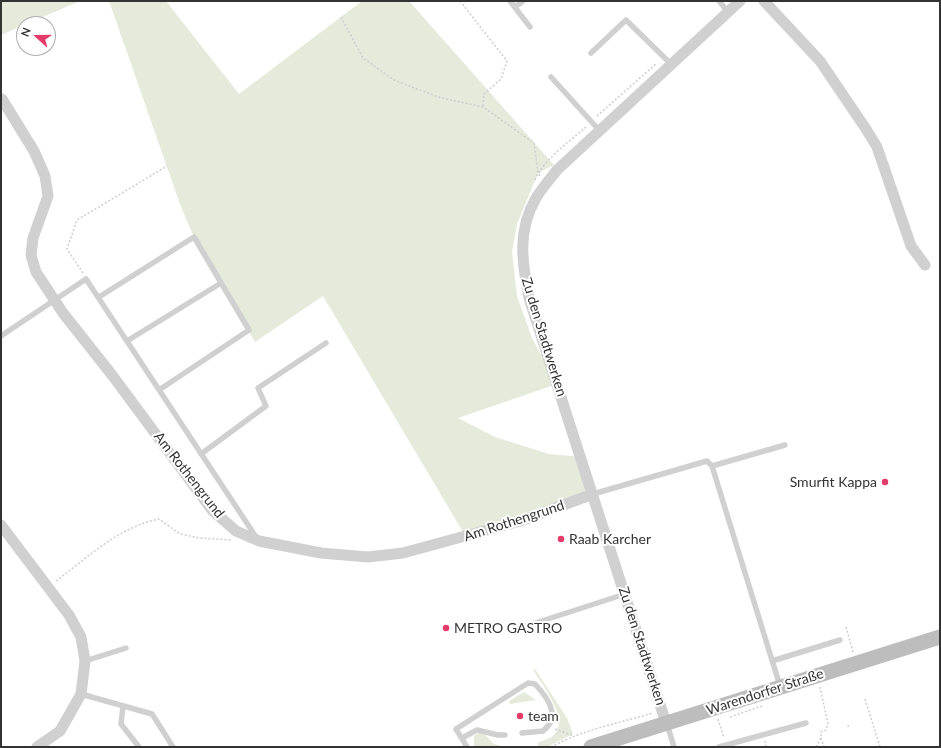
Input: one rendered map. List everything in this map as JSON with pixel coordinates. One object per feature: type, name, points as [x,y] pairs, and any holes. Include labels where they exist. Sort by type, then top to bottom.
[{"type":"main road","name":"Warendorfer Straße","points":[[591,747],[940,637]]},
{"type":"street","name":"Zu den Stadtwerken","points":[[666,724],[529,298],[522,262],[523,231],[536,198],[557,170],[670,64],[740,1]]},
{"type":"street","points":[[764,1],[820,61],[866,129],[877,147],[911,246],[926,265]]},
{"type":"street","name":"Am Rothengrund","points":[[2,99],[34,151],[46,176],[48,196],[33,238],[31,255],[36,272],[54,300],[122,387],[212,510],[236,531],[259,541],[322,553],[368,557],[402,553],[520,521],[593,494]]},
{"type":"street","points":[[2,528],[69,615],[81,637],[85,662],[81,694],[60,731],[37,747]]},
{"type":"lane","points":[[510,1],[530,27]]},
{"type":"lane","points":[[514,7],[523,1]]},
{"type":"lane","points":[[719,1],[728,12]]},
{"type":"lane","points":[[591,53],[626,20],[670,64]]},
{"type":"lane","points":[[551,77],[599,130]]},
{"type":"lane","points":[[99,297],[194,237],[249,330],[159,390]]},
{"type":"lane","points":[[1,336],[86,279],[259,541]]},
{"type":"lane","points":[[127,341],[221,283]]},
{"type":"lane","points":[[201,454],[266,406],[258,388],[326,343]]},
{"type":"lane","points":[[712,466],[785,446]]},
{"type":"lane","points":[[593,494],[707,461],[712,466],[781,687]]},
{"type":"lane","points":[[514,630],[625,594]]},
{"type":"lane","points":[[772,661],[840,640]]},
{"type":"lane","points":[[85,662],[126,648]]},
{"type":"lane","points":[[467,747],[456,729],[528,683],[535,684],[552,707],[550,722],[543,731],[522,733]]},
{"type":"lane","points":[[81,694],[152,714],[173,747]]},
{"type":"lane","points":[[123,706],[121,724],[139,747]]},
{"type":"lane","points":[[723,746],[806,723]]},
{"type":"lane","points":[[666,724],[674,747]]},
{"type":"lane","points":[[462,738],[481,730],[498,735],[505,735]]},
{"type":"path","points":[[460,1],[507,61],[501,79],[484,94],[483,107]]},
{"type":"path","points":[[341,17],[363,58],[394,80],[438,97],[483,107],[534,143],[538,171]]},
{"type":"path","points":[[86,279],[67,249],[77,220],[167,166]]},
{"type":"path","points":[[48,587],[118,534],[143,522],[159,519],[180,534],[200,538],[237,540]]},
{"type":"path","points":[[846,627],[853,654]]},
{"type":"path","points":[[819,685],[828,724],[826,730],[821,732],[824,747]]},
{"type":"path","points":[[865,700],[880,747]]},
{"type":"path","points":[[717,717],[723,746]]},
{"type":"path","points":[[848,725],[849,729]]},
{"type":"path","points":[[543,731],[557,729],[574,736]]},
{"type":"path","points":[[816,747],[821,738]]},
{"type":"shaded area","points":[[1,1],[80,1],[45,16],[16,16],[16,29],[1,35]]},
{"type":"shaded area","points":[[109,1],[166,1],[239,94],[362,1],[409,1],[554,165],[538,173],[517,224],[512,252],[517,296],[532,338],[557,384],[458,418],[495,437],[549,454],[581,457],[593,494],[466,537],[323,296],[255,342],[194,237],[181,207]]},
{"type":"shaded area","points":[[535,669],[567,718],[573,734],[547,747],[528,747],[538,746],[538,742],[551,737],[557,730],[559,721],[551,699],[533,670]]},
{"type":"shaded area","points":[[524,692],[536,700],[510,704],[509,701]]},
{"type":"shaded area","points":[[479,733],[484,734],[494,744],[505,747],[474,747],[474,736]]},
{"type":"place","name":"Smurfit Kappa","points":[[885,482]]},
{"type":"place","name":"Raab Karcher","points":[[561,539]]},
{"type":"place","name":"METRO GASTRO","points":[[446,628]]},
{"type":"place","name":"team","points":[[520,716]]}]
